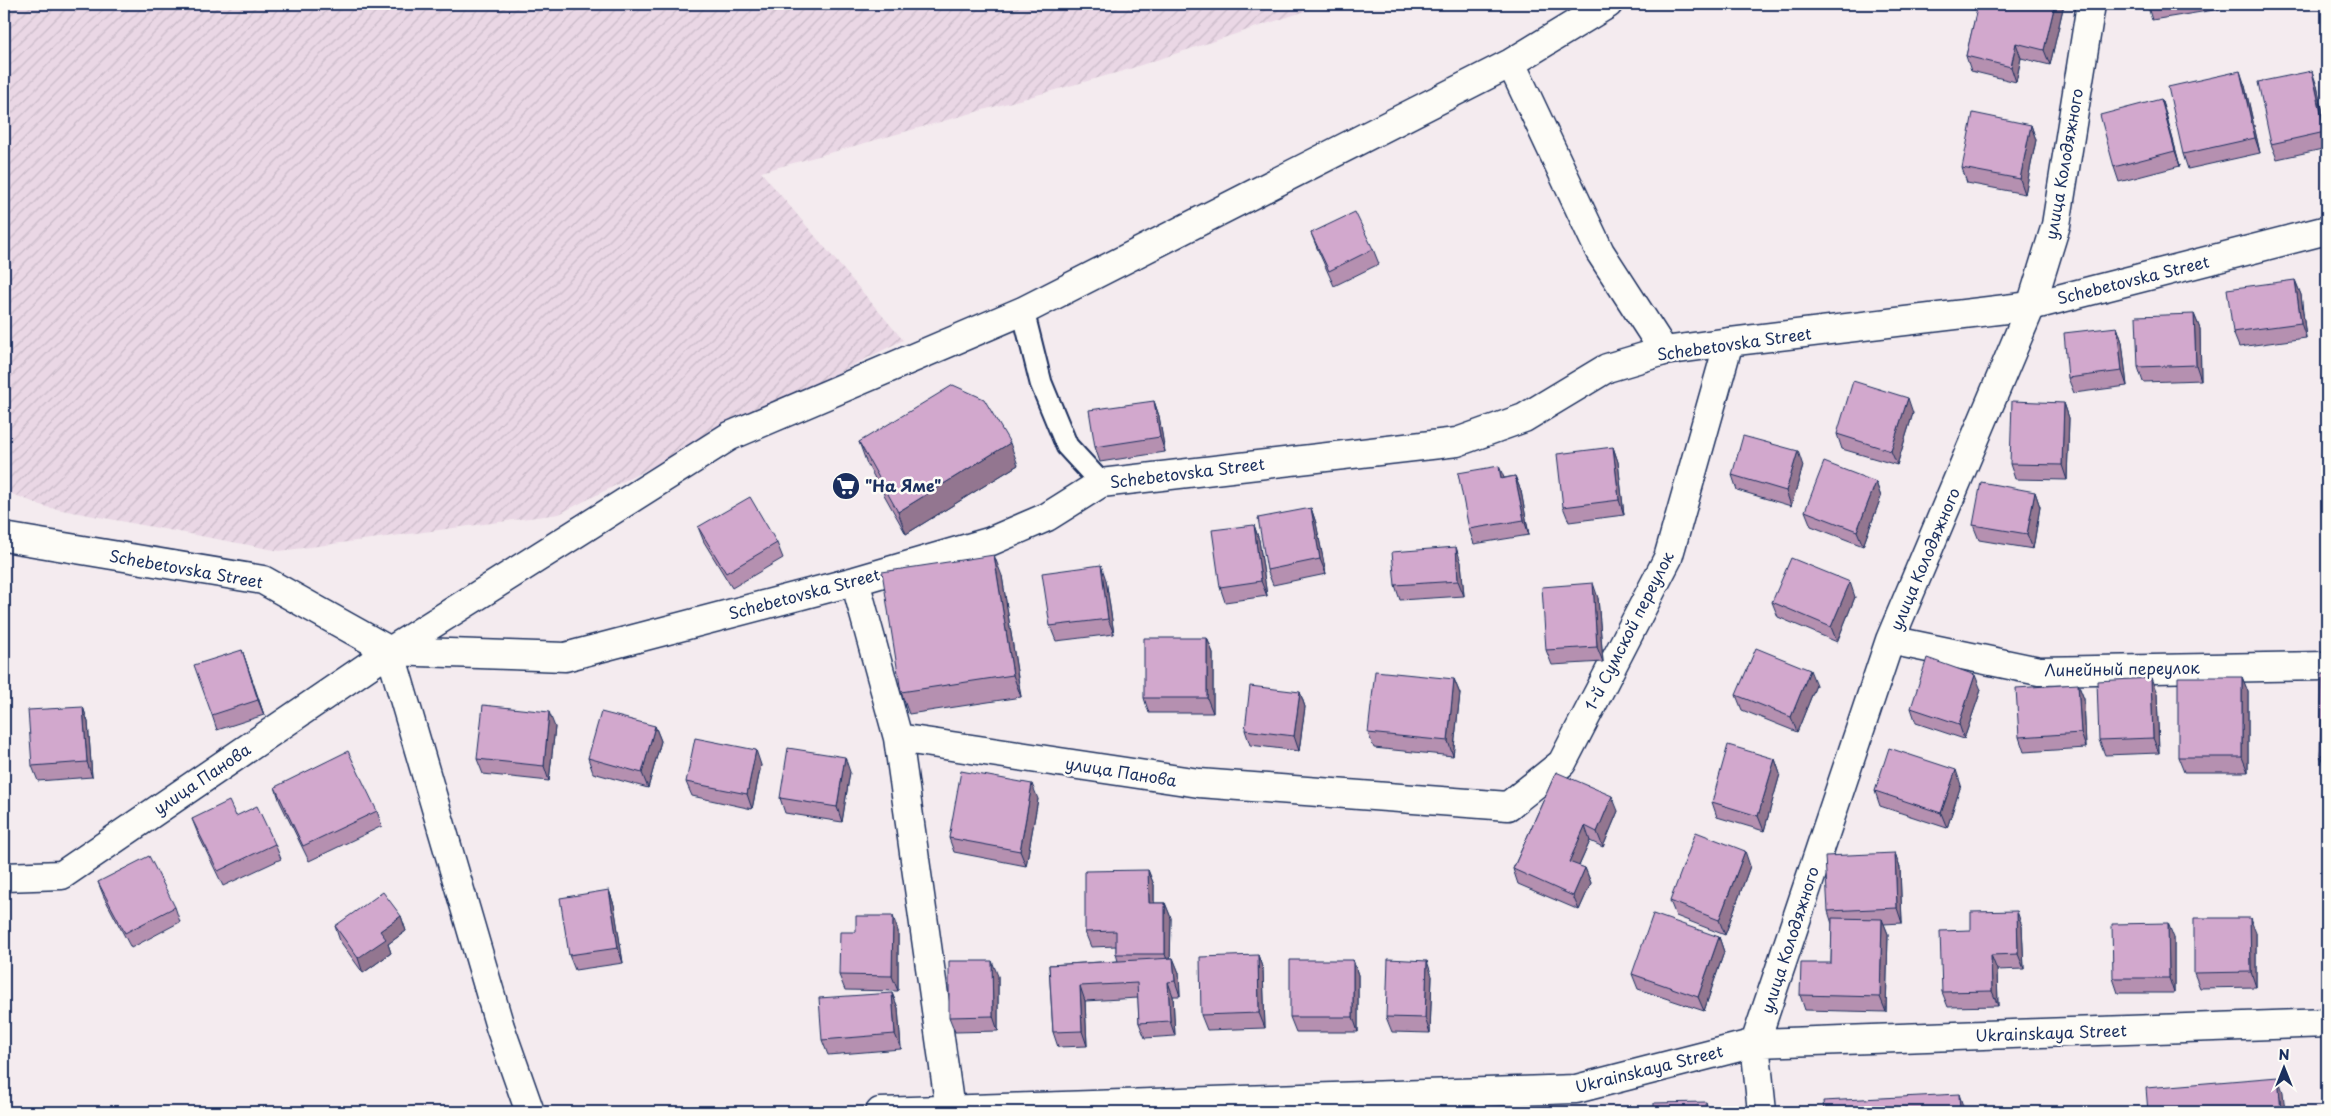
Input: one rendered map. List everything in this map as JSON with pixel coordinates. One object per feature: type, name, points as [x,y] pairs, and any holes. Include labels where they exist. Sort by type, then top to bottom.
[{"type":"street","name":"улица Панова","points":[[4,877],[62,875],[390,650],[730,436],[1023,311],[1511,63],[1608,4]]},
{"type":"street","name":"улица Колодяжного","points":[[1762,1112],[1756,1043],[1890,640],[2031,306],[2056,225],[2091,4]]},
{"type":"street","points":[[1511,63],[1600,252],[1664,352]]},
{"type":"street","name":"Schebetovska Street","points":[[4,537],[263,580],[390,650],[565,657],[856,581],[988,542],[1047,517],[1101,483],[1457,442],[1524,418],[1607,368],[1664,352],[1729,342],[2031,306],[2327,230]]},
{"type":"street","name":"1-й Сумской переулок","points":[[1508,806],[1562,763],[1668,558],[1729,342]]},
{"type":"street","points":[[856,581],[898,738],[950,1110]]},
{"type":"street","name":"Линейный переулок","points":[[1890,640],[2039,671],[2327,666]]},
{"type":"street","points":[[390,650],[500,1027],[530,1112]]},
{"type":"street","name":"улица Панова","points":[[898,738],[1199,784],[1508,806]]},
{"type":"street","name":"Ukrainskaya Street","points":[[880,1112],[1572,1101],[1756,1043],[2327,1023]]},
{"type":"lane","points":[[1023,311],[1041,383],[1067,446],[1101,483]]},
{"type":"shaded area","points":[[4,4],[1327,4],[1123,71],[761,172],[903,340],[559,514],[280,551],[46,507],[4,491]]},
{"type":"building","points":[[1978,4],[2055,4],[2044,50],[2016,43],[2011,67],[1966,56]]},
{"type":"building","points":[[2240,71],[2255,138],[2183,154],[2168,87]]},
{"type":"building","points":[[2312,71],[2325,132],[2271,144],[2258,82]]},
{"type":"building","points":[[2161,99],[2175,151],[2114,167],[2100,115]]},
{"type":"building","points":[[1973,113],[2031,125],[2020,179],[1962,168]]},
{"type":"building","points":[[1355,212],[1373,249],[1329,271],[1311,233]]},
{"type":"building","points":[[2295,280],[2301,323],[2233,332],[2227,289]]},
{"type":"building","points":[[2194,314],[2196,365],[2138,367],[2136,316]]},
{"type":"building","points":[[2117,327],[2122,371],[2068,378],[2064,333]]},
{"type":"building","points":[[1853,381],[1908,398],[1891,451],[1837,434]]},
{"type":"building","points":[[953,385],[984,399],[1010,443],[898,512],[859,442]]},
{"type":"building","points":[[1154,401],[1160,437],[1095,447],[1089,410]]},
{"type":"building","points":[[2012,401],[2064,403],[2062,465],[2010,464]]},
{"type":"building","points":[[1743,436],[1798,451],[1786,491],[1732,475]]},
{"type":"building","points":[[1613,447],[1619,500],[1563,507],[1557,454]]},
{"type":"building","points":[[1824,462],[1876,482],[1857,531],[1805,511]]},
{"type":"building","points":[[1499,466],[1501,479],[1515,476],[1524,520],[1469,529],[1458,473]]},
{"type":"building","points":[[1981,482],[2035,492],[2027,534],[1973,525]]},
{"type":"building","points":[[750,497],[777,543],[726,573],[698,527]]},
{"type":"building","points":[[1311,508],[1320,559],[1267,570],[1258,518]]},
{"type":"building","points":[[1254,525],[1261,581],[1220,587],[1212,530]]},
{"type":"building","points":[[1456,547],[1458,581],[1395,585],[1392,552]]},
{"type":"building","points":[[994,555],[1013,675],[901,692],[882,572]]},
{"type":"building","points":[[1791,558],[1850,582],[1831,627],[1772,602]]},
{"type":"building","points":[[1101,565],[1108,619],[1050,626],[1042,573]]},
{"type":"building","points":[[1593,583],[1597,647],[1546,650],[1542,587]]},
{"type":"building","points":[[1144,638],[1207,638],[1207,698],[1144,698]]},
{"type":"building","points":[[1756,648],[1810,670],[1791,717],[1736,695]]},
{"type":"building","points":[[242,650],[258,700],[212,715],[194,665]]},
{"type":"building","points":[[1927,658],[1975,675],[1959,724],[1911,708]]},
{"type":"building","points":[[1375,671],[1454,679],[1448,741],[1368,733]]},
{"type":"building","points":[[2322,674],[2327,674],[2327,755],[2320,755]]},
{"type":"building","points":[[2178,677],[2242,677],[2242,757],[2178,757]]},
{"type":"building","points":[[2151,678],[2153,738],[2099,740],[2097,681]]},
{"type":"building","points":[[2078,684],[2081,733],[2019,737],[2016,688]]},
{"type":"building","points":[[1250,686],[1300,692],[1294,736],[1245,730]]},
{"type":"building","points":[[483,705],[549,712],[544,766],[477,759]]},
{"type":"building","points":[[83,707],[87,762],[32,766],[28,710]]},
{"type":"building","points":[[601,712],[655,726],[642,773],[588,758]]},
{"type":"building","points":[[695,738],[756,750],[747,794],[686,782]]},
{"type":"building","points":[[1728,745],[1775,759],[1758,816],[1712,802]]},
{"type":"building","points":[[788,748],[845,757],[837,807],[780,798]]},
{"type":"building","points":[[1889,748],[1956,770],[1941,813],[1875,791]]},
{"type":"building","points":[[348,751],[377,811],[303,846],[275,787]]},
{"type":"building","points":[[961,771],[1032,784],[1020,851],[949,838]]},
{"type":"building","points":[[1556,772],[1612,796],[1597,832],[1585,826],[1569,862],[1585,868],[1573,896],[1513,869]]},
{"type":"building","points":[[229,801],[236,816],[257,806],[275,844],[218,871],[192,819]]},
{"type":"building","points":[[1696,832],[1745,851],[1719,920],[1670,901]]},
{"type":"building","points":[[1895,853],[1897,908],[1828,911],[1825,856]]},
{"type":"building","points":[[149,856],[175,907],[125,933],[98,882]]},
{"type":"building","points":[[1148,870],[1149,903],[1165,903],[1165,954],[1116,954],[1116,931],[1085,932],[1085,871]]},
{"type":"building","points":[[609,890],[618,948],[569,955],[560,898]]},
{"type":"building","points":[[383,892],[401,916],[380,931],[386,939],[358,958],[335,926]]},
{"type":"building","points":[[2017,911],[2018,954],[1991,955],[1992,991],[1942,992],[1940,931],[1971,930],[1971,912]]},
{"type":"building","points":[[1653,914],[1719,937],[1698,997],[1632,974]]},
{"type":"building","points":[[856,916],[893,916],[892,976],[839,975],[840,932],[856,932]]},
{"type":"building","points":[[1832,918],[1882,919],[1880,997],[1800,995],[1801,963],[1831,963]]},
{"type":"building","points":[[2194,918],[2250,918],[2251,972],[2194,973]]},
{"type":"building","points":[[2168,923],[2169,978],[2113,978],[2112,924]]},
{"type":"building","points":[[1258,955],[1259,1013],[1201,1015],[1200,957]]},
{"type":"building","points":[[1173,958],[1175,981],[1168,982],[1170,1021],[1139,1023],[1137,983],[1080,986],[1082,1031],[1053,1032],[1049,965]]},
{"type":"building","points":[[1388,959],[1427,961],[1425,1018],[1386,1017]]},
{"type":"building","points":[[1290,960],[1353,960],[1353,1017],[1290,1017]]},
{"type":"building","points":[[949,961],[992,961],[993,1016],[949,1017]]},
{"type":"building","points":[[892,993],[895,1034],[822,1040],[819,998]]},
{"type":"building","points":[[2278,1077],[2281,1112],[2148,1112],[2146,1088]]},
{"type":"building","points":[[1959,1094],[1960,1112],[1824,1112],[1823,1101]]},
{"type":"building","points":[[1706,1102],[1706,1112],[1654,1112],[1654,1103]]},
{"type":"place","name":"\"На Яме\"","points":[[846,486]]}]
